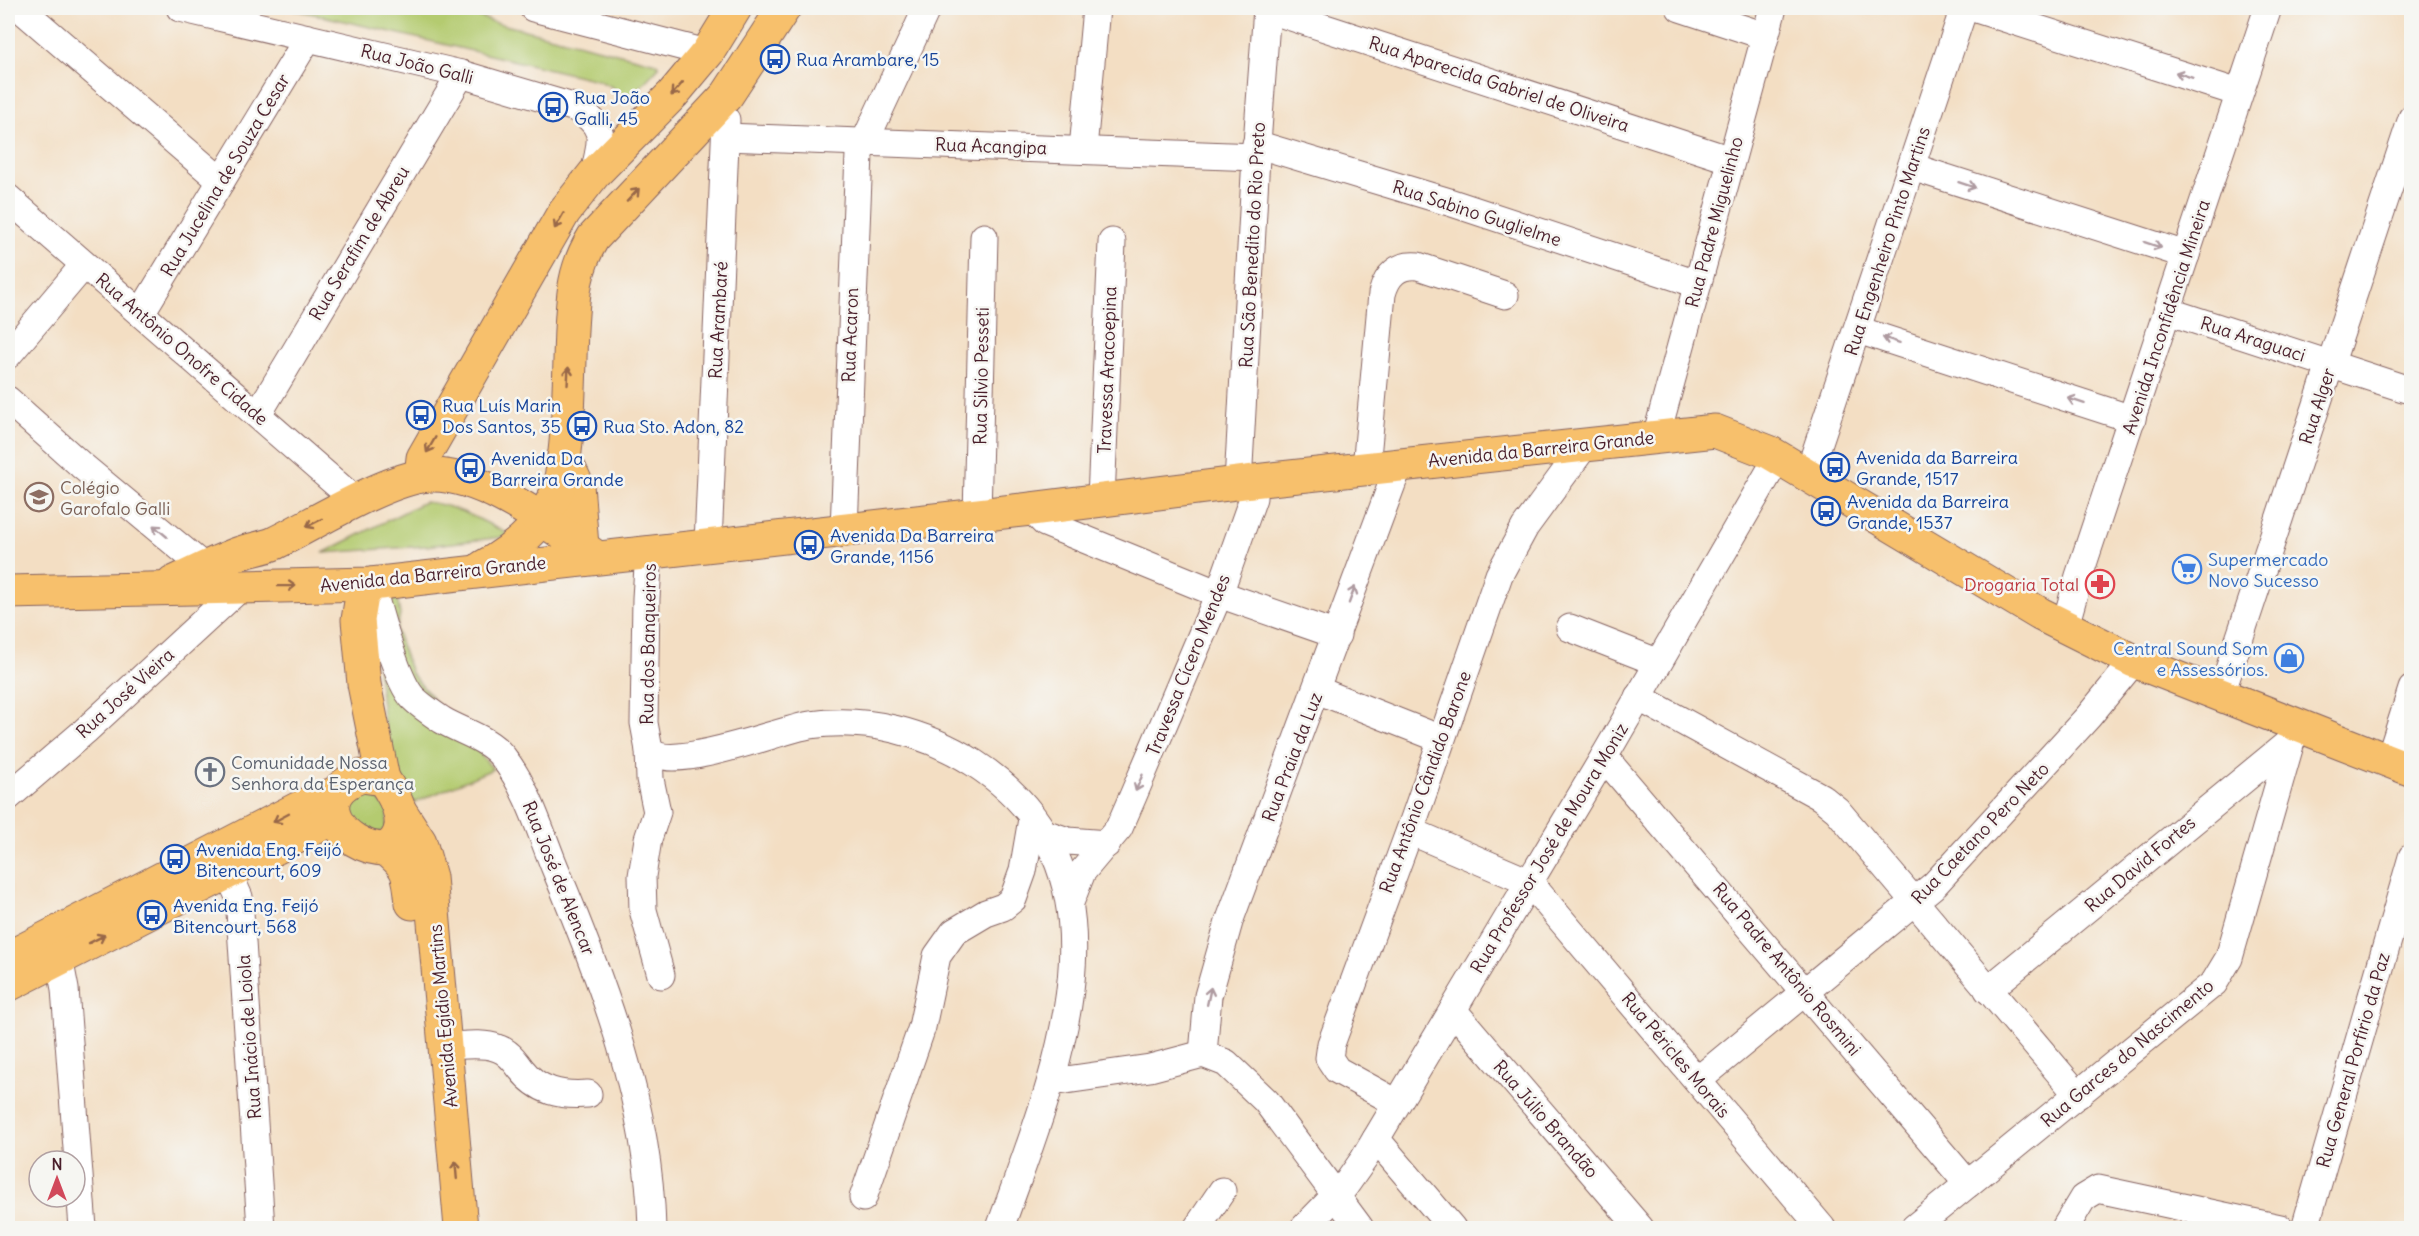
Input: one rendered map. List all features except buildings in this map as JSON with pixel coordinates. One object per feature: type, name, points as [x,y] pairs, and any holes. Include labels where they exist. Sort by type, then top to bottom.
[{"type":"main road","points":[[421,476],[423,458],[564,212],[594,174],[673,94],[707,53],[735,8]]},
{"type":"main road","points":[[474,572],[505,556],[542,519],[557,492],[563,456],[575,275],[581,258],[593,238],[727,95],[784,8]]},
{"type":"main road","name":"Avenida da Barreira Grande","points":[[8,592],[371,584],[474,572],[589,551],[650,550],[708,544],[1031,509],[1366,468],[1714,431],[1778,457],[2065,626],[2134,661],[2221,694],[2294,732],[2400,766]]},
{"type":"main road","points":[[563,456],[577,485],[589,551]]},
{"type":"main road","name":"Avenida da Barreira Grande","points":[[161,589],[241,553],[271,545],[356,501],[421,476],[459,479],[479,486],[542,519],[589,551]]},
{"type":"main road","points":[[241,587],[271,545]]},
{"type":"main road","points":[[351,793],[364,684],[358,620],[362,596],[371,584]]},
{"type":"main road","points":[[334,586],[354,735],[351,793],[352,840],[373,849],[386,849],[395,843],[399,836],[402,826],[400,811]]},
{"type":"main road","points":[[8,985],[53,948],[351,793]]},
{"type":"main road","name":"Avenida Egídio Martins","points":[[351,793],[400,811],[420,842],[430,877],[461,1228]]},
{"type":"main road","name":"Avenida Egídio Martins","points":[[386,849],[402,862],[410,880],[439,1228]]},
{"type":"main road","points":[[8,958],[53,948]]},
{"type":"street","points":[[20,8],[221,181]]},
{"type":"street","name":"Rua João Galli","points":[[180,8],[461,74],[576,108],[590,116],[599,127],[602,137],[594,174]]},
{"type":"street","points":[[533,8],[707,53]]},
{"type":"street","name":"Rua Acaron","points":[[844,529],[857,166],[864,142],[927,8]]},
{"type":"street","points":[[1083,149],[1096,8]]},
{"type":"street","name":"Rua São Benedito do Rio Preto","points":[[1246,482],[1256,150],[1267,8]]},
{"type":"street","name":"Rua Aparecida Gabriel de Oliveira","points":[[1267,8],[1731,160]]},
{"type":"street","points":[[1680,8],[1765,36]]},
{"type":"street","name":"Rua Padre Miguelinho","points":[[1656,436],[1773,8]]},
{"type":"street","name":"Rua Engenheiro Pinto Martins","points":[[1808,475],[1964,8]]},
{"type":"street","points":[[1973,8],[2239,93]]},
{"type":"street","name":"Avenida Inconfidência Mineira","points":[[2065,626],[2079,576],[2268,8]]},
{"type":"street","name":"Rua Jucelina de Souza Cesar","points":[[141,313],[308,38]]},
{"type":"street","name":"Rua Serafim de Abreu","points":[[258,414],[461,74]]},
{"type":"street","name":"Rua Arambaré","points":[[708,544],[727,95]]},
{"type":"street","name":"Rua Alger","points":[[2221,694],[2412,118]]},
{"type":"street","name":"Rua Acangipa","points":[[726,136],[1083,149],[1256,150]]},
{"type":"street","name":"Rua Sabino Guglielme","points":[[1256,150],[1449,202],[1697,284]]},
{"type":"street","points":[[1912,167],[2186,255]]},
{"type":"street","name":"Rua Antônio Onofre Cidade","points":[[8,198],[356,501]]},
{"type":"street","name":"Rua Silvio Pesseti","points":[[977,514],[984,237]]},
{"type":"street","name":"Travessa Aracoepina","points":[[1101,499],[1112,242]]},
{"type":"street","points":[[8,355],[84,265]]},
{"type":"street","points":[[1366,468],[1382,294],[1390,275],[1407,265],[1418,266],[1505,296]]},
{"type":"street","name":"Rua Araguaci","points":[[2168,311],[2406,389]]},
{"type":"street","points":[[1858,330],[2132,419]]},
{"type":"street","points":[[8,400],[81,465],[205,568]]},
{"type":"street","name":"Rua Antônio Cândido Barone","points":[[1397,1103],[1336,1070],[1329,1058],[1331,1044],[1510,551],[1585,445]]},
{"type":"street","name":"Rua Professor José de Moura Moniz","points":[[1304,1228],[1345,1186],[1376,1139],[1604,757],[1657,662],[1778,457]]},
{"type":"street","name":"Rua Praia da Luz","points":[[1203,1054],[1208,996],[1229,922],[1399,465]]},
{"type":"street","name":"Travessa Cícero Mendes","points":[[1071,900],[1082,872],[1107,844],[1133,796],[1219,594],[1253,498],[1246,482]]},
{"type":"street","points":[[1031,509],[1045,523],[1219,594],[1337,635]]},
{"type":"street","name":"Rua dos Banqueiros","points":[[650,550],[646,598],[644,723],[649,750],[662,757],[689,757],[723,750],[781,731],[811,725],[840,723],[875,726],[930,739],[961,755],[992,775],[1022,804],[1038,826],[1071,900],[1073,975],[1052,1082],[1000,1228]]},
{"type":"street","name":"Rua José de Alencar","points":[[371,584],[393,657],[412,697],[442,720],[490,745],[502,756],[525,793],[586,942],[632,1079],[644,1141],[652,1228]]},
{"type":"street","name":"Rua José Vieira","points":[[8,797],[85,731],[241,587]]},
{"type":"street","points":[[1570,628],[1657,662]]},
{"type":"street","name":"Rua Caetano Pero Neto","points":[[1698,1080],[1915,903],[2088,717],[2134,661]]},
{"type":"street","points":[[2400,766],[2412,689]]},
{"type":"street","points":[[1317,690],[1441,739]]},
{"type":"street","points":[[1638,697],[1821,797],[1837,810],[2078,1095]]},
{"type":"street","name":"Rua David Fortes","points":[[1988,990],[2294,732]]},
{"type":"street","name":"Rua Garces do Nascimento","points":[[1914,1228],[2214,983],[2223,972],[2294,732]]},
{"type":"street","points":[[649,750],[650,778],[657,812],[648,839],[642,876],[643,910],[661,975]]},
{"type":"street","name":"Rua Padre Antônio Rosmini","points":[[1604,757],[1806,991],[1968,1184]]},
{"type":"street","points":[[863,1198],[921,1027],[937,956],[954,932],[986,913],[1003,907],[1013,899],[1038,826],[1068,841],[1107,844]]},
{"type":"street","points":[[1410,831],[1529,882]]},
{"type":"street","name":"Rua General Porfírio da Paz","points":[[2305,1228],[2412,857]]},
{"type":"street","name":"Rua Inácio de Loiola","points":[[224,861],[239,897],[261,1228]]},
{"type":"street","name":"Rua Péricles Morais","points":[[1529,882],[1821,1228]]},
{"type":"street","points":[[53,948],[65,989],[83,1228]]},
{"type":"street","name":"Rua Júlio Brandão","points":[[1453,1010],[1640,1228]]},
{"type":"street","points":[[446,1046],[498,1048],[512,1058],[532,1082],[546,1090],[570,1095],[588,1094]]},
{"type":"street","points":[[1052,1082],[1150,1068],[1203,1054],[1226,1063],[1266,1101],[1360,1228]]},
{"type":"street","points":[[1376,1139],[1452,1228]]},
{"type":"street","points":[[2065,1228],[2084,1198],[2092,1192],[2106,1189],[2280,1228]]},
{"type":"street","points":[[1197,1228],[1222,1191]]},
{"type":"green space","points":[[288,8],[458,8],[493,22],[656,63],[659,67],[627,101],[612,87],[597,80]]},
{"type":"green space","points":[[424,502],[458,510],[512,536],[426,546],[323,553]]},
{"type":"green space","points":[[397,596],[400,615],[396,630],[411,673],[493,769],[414,803],[400,779],[386,741],[370,600]]},
{"type":"green space","points":[[367,787],[388,810],[386,829],[377,835],[354,825],[346,800]]},
{"type":"place","name":"Rua Arambare, 15","points":[[775,59]]},
{"type":"place","name":"Rua João Galli, 45","points":[[553,107]]},
{"type":"place","name":"Rua Luís Marin Dos Santos, 35","points":[[421,415]]},
{"type":"place","name":"Rua Sto. Adon, 82","points":[[582,426]]},
{"type":"place","name":"Avenida da Barreira Grande, 1517","points":[[1835,467]]},
{"type":"place","name":"Avenida Da Barreira Grande","points":[[470,468]]},
{"type":"place","name":"Colégio Garofalo Galli","points":[[39,497]]},
{"type":"place","name":"Avenida da Barreira Grande, 1537","points":[[1826,511]]},
{"type":"place","name":"Avenida Da Barreira Grande, 1156","points":[[809,545]]},
{"type":"place","name":"Supermercado Novo Sucesso","points":[[2187,569]]},
{"type":"place","name":"Drogaria Total","points":[[2100,584]]},
{"type":"place","name":"Central Sound Som e Assessórios.","points":[[2289,658]]},
{"type":"place","name":"Comunidade Nossa Senhora da Esperança","points":[[210,772]]},
{"type":"place","name":"Avenida Eng. Feijó Bitencourt, 609","points":[[175,859]]},
{"type":"place","name":"Avenida Eng. Feijó Bitencourt, 568","points":[[152,915]]}]
